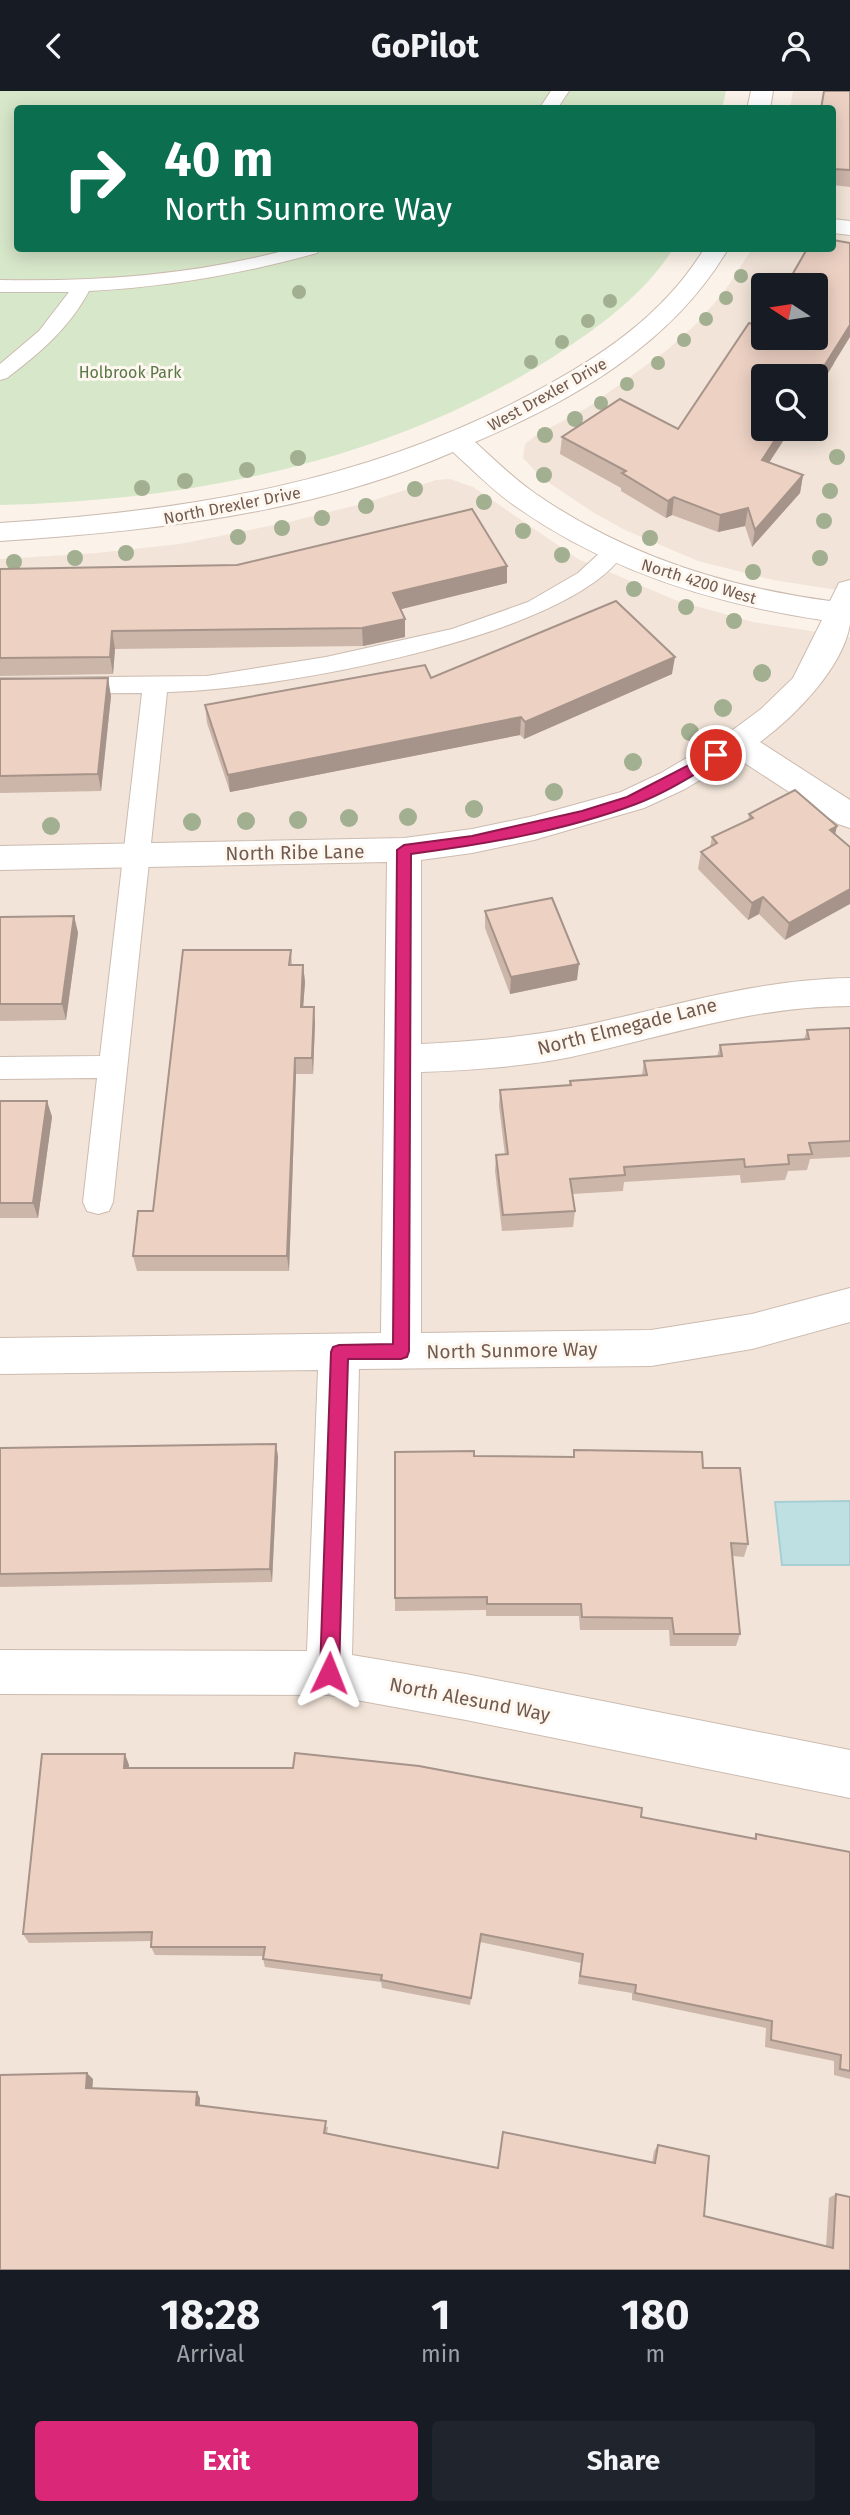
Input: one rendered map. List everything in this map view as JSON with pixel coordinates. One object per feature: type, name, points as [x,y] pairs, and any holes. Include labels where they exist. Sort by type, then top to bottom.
[{"type":"street","name":"West Drexler Drive","points":[[458,442],[531,407],[598,368],[651,327],[675,303],[714,252]]},
{"type":"street","name":"North Drexler Drive","points":[[0,532],[76,529],[165,519],[247,505],[338,484],[458,442]]},
{"type":"street","name":"North 4200 West","points":[[458,442],[526,500],[613,553],[669,575],[772,603],[846,606]]},
{"type":"street","name":"North Ribe Lane","points":[[0,858],[404,850],[472,841],[534,828],[632,800],[673,781],[737,743],[772,717],[804,685],[846,606]]},
{"type":"street","points":[[737,743],[850,816]]},
{"type":"street","points":[[401,1351],[404,850]]},
{"type":"street","name":"North Elmegade Lane","points":[[403,1059],[507,1053],[572,1042],[723,1003],[781,993],[850,992]]},
{"type":"street","name":"North Sunmore Way","points":[[0,1356],[651,1348],[722,1339],[782,1326],[850,1305]]},
{"type":"street","points":[[329,1673],[339,1352]]},
{"type":"street","name":"North Alesund Way","points":[[0,1672],[329,1673],[466,1697],[850,1774]]},
{"type":"lane","points":[[0,286],[82,286],[141,282],[212,272],[297,252]]},
{"type":"lane","points":[[0,374],[37,346],[59,324],[82,286]]},
{"type":"lane","points":[[0,686],[156,687],[207,684],[326,665],[458,635],[536,607],[586,578],[613,553]]},
{"type":"lane","points":[[98,1202],[156,687]]},
{"type":"lane","points":[[0,1068],[113,1067]]},
{"type":"shaded area","points":[[793,91],[850,91],[850,592],[773,580],[698,561],[625,530],[594,513],[542,478],[523,458],[525,444],[535,436],[590,406],[667,350],[696,324],[724,292],[750,252],[836,252],[836,105],[791,105]]},
{"type":"shaded area","points":[[450,479],[473,487],[578,559],[678,601],[753,622],[850,637],[850,2270],[0,2270],[0,559],[180,544],[289,522],[365,503],[436,480]]},
{"type":"green space","name":"Holbrook Park","points":[[0,91],[726,91],[723,105],[14,105],[14,252],[671,252],[651,278],[624,305],[565,349],[502,387],[435,419],[366,446],[294,467],[221,483],[74,502],[0,505]]},
{"type":"water","points":[[850,1501],[850,1565],[782,1565],[775,1502]]},
{"type":"building","points":[[824,91],[850,91],[850,170],[836,169],[836,105],[822,105]]},
{"type":"building","points":[[836,241],[850,243],[850,325],[825,364],[751,364],[751,441],[774,441],[762,460],[803,475],[755,530],[748,508],[720,515],[674,497],[668,501],[622,473],[626,471],[562,437],[620,399],[678,429],[749,323],[751,350],[828,350],[828,273],[793,273],[805,252],[836,252]]},
{"type":"building","points":[[472,509],[507,566],[393,593],[405,619],[362,628],[112,631],[110,657],[0,658],[0,569],[237,565]]},
{"type":"building","points":[[616,601],[675,657],[525,722],[521,717],[228,775],[205,705],[425,665],[431,678]]},
{"type":"building","points":[[108,678],[98,774],[0,776],[0,679]]},
{"type":"building","points":[[795,790],[837,826],[830,830],[850,847],[850,889],[789,923],[763,897],[752,903],[701,852],[717,843],[712,837],[753,818],[749,814]]},
{"type":"building","points":[[552,898],[579,964],[511,977],[485,911]]},
{"type":"building","points":[[74,916],[62,1004],[0,1004],[0,917]]},
{"type":"building","points":[[183,950],[291,950],[289,965],[303,965],[301,1007],[314,1007],[312,1058],[295,1058],[287,1256],[133,1256],[138,1211],[153,1211]]},
{"type":"building","points":[[850,1028],[850,1141],[809,1143],[812,1154],[788,1155],[789,1164],[745,1167],[744,1159],[624,1167],[625,1175],[570,1179],[575,1211],[503,1215],[496,1155],[508,1154],[500,1090],[571,1085],[570,1081],[647,1075],[644,1061],[722,1056],[720,1045],[809,1039],[807,1030]]},
{"type":"building","points":[[0,1101],[47,1101],[33,1203],[0,1203]]},
{"type":"building","points":[[276,1444],[270,1569],[0,1574],[0,1448]]},
{"type":"building","points":[[574,1450],[702,1452],[703,1468],[740,1468],[748,1544],[731,1543],[740,1634],[674,1634],[672,1618],[582,1617],[581,1604],[487,1604],[487,1597],[395,1598],[395,1452],[474,1451],[474,1456],[574,1457]]},
{"type":"building","points":[[295,1753],[419,1766],[642,1808],[641,1817],[756,1839],[756,1834],[850,1852],[850,2071],[840,2069],[841,2055],[771,2040],[772,2021],[635,1993],[636,1985],[580,1976],[583,1954],[481,1934],[471,1998],[381,1980],[382,1975],[263,1959],[265,1947],[151,1947],[152,1932],[23,1934],[42,1754],[125,1754],[124,1768],[293,1768]]},
{"type":"building","points":[[87,2073],[86,2088],[197,2092],[196,2105],[326,2121],[324,2133],[498,2168],[503,2132],[655,2163],[658,2145],[709,2156],[704,2216],[833,2248],[836,2194],[850,2197],[850,2270],[0,2270],[0,2075]]},
{"type":"route","points":[[329,1673],[339,1352],[401,1351],[404,850],[472,841],[583,816],[632,800],[673,781],[716,755]]}]
